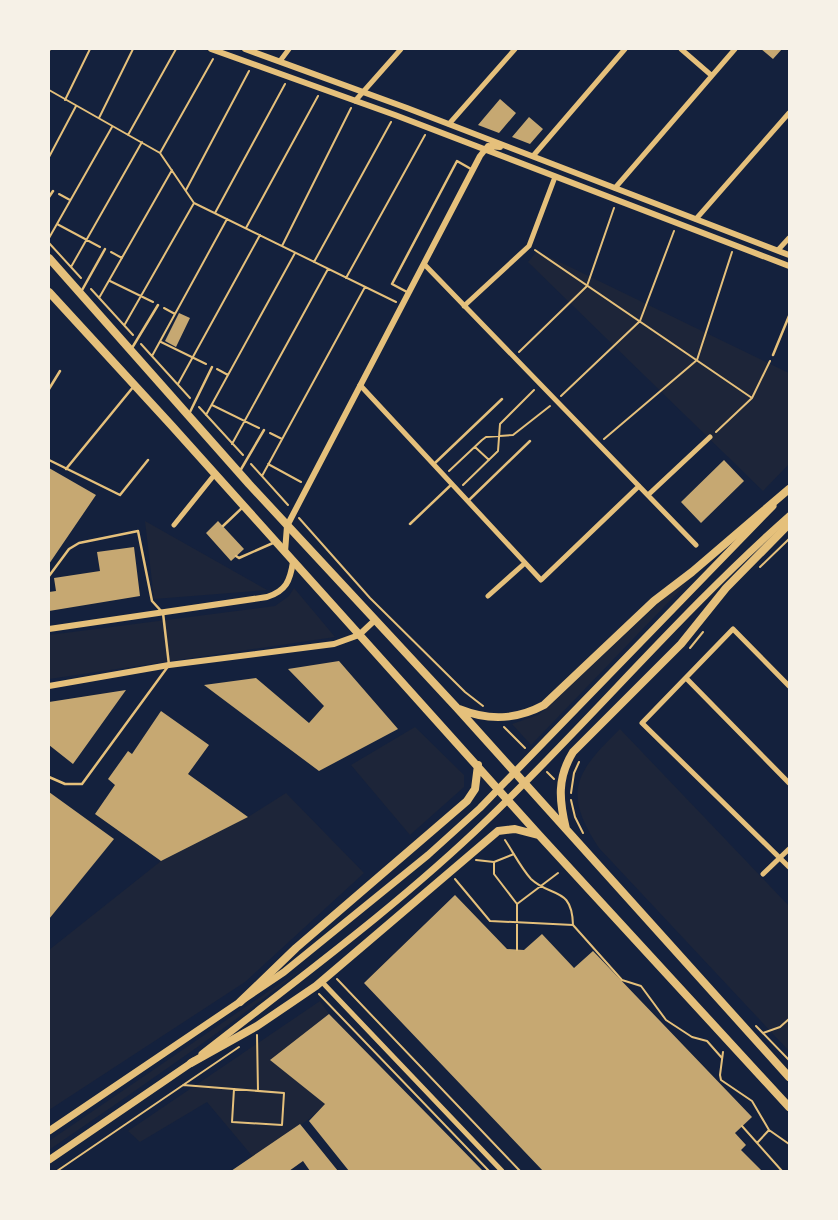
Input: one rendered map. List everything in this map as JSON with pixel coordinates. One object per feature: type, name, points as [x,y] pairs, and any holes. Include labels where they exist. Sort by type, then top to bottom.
[{"type":"main road","points":[[49,258],[287,526],[457,708],[789,1077]]},
{"type":"main road","points":[[49,292],[478,765],[539,835],[789,1107]]},
{"type":"main road","points":[[49,1131],[240,1002],[316,947],[428,855],[480,808],[789,490]]},
{"type":"main road","points":[[457,708],[475,715],[496,718],[523,714],[544,705],[654,601],[692,572],[789,490]]},
{"type":"main road","points":[[49,1160],[191,1063],[326,957],[435,867],[487,821],[697,602],[789,516]]},
{"type":"main road","points":[[566,831],[561,807],[560,786],[562,772],[572,752],[681,644],[726,588],[789,524]]},
{"type":"main road","points":[[240,1002],[296,948],[467,801],[475,788],[478,765]]},
{"type":"main road","points":[[191,1063],[257,1026],[322,982],[498,831],[515,828],[539,835]]},
{"type":"street","points":[[211,49],[355,101],[789,266]]},
{"type":"street","points":[[245,49],[449,124],[789,255]]},
{"type":"street","points":[[280,61],[289,49]]},
{"type":"street","points":[[355,101],[401,49]]},
{"type":"street","points":[[449,124],[514,49]]},
{"type":"street","points":[[533,156],[625,49]]},
{"type":"street","points":[[681,49],[711,75]]},
{"type":"street","points":[[615,188],[735,49]]},
{"type":"street","points":[[696,219],[789,113]]},
{"type":"street","points":[[284,552],[287,526],[484,150],[488,146],[495,145],[532,160],[548,162]]},
{"type":"street","points":[[464,306],[529,246],[555,177]]},
{"type":"street","points":[[778,250],[789,238]]},
{"type":"street","points":[[424,264],[696,545]]},
{"type":"street","points":[[360,385],[541,580],[639,486]]},
{"type":"street","points":[[648,495],[710,437]]},
{"type":"street","points":[[174,525],[215,474]]},
{"type":"street","points":[[49,629],[267,597],[277,594],[289,582],[293,562]]},
{"type":"street","points":[[488,596],[525,563]]},
{"type":"street","points":[[49,686],[169,665],[334,644],[359,635],[375,620]]},
{"type":"street","points":[[789,686],[733,629],[642,723],[789,867]]},
{"type":"street","points":[[686,678],[789,783]]},
{"type":"street","points":[[763,874],[789,849]]},
{"type":"street","points":[[322,982],[502,1171]]},
{"type":"lane","points":[[409,293],[392,284],[457,161],[473,170]]},
{"type":"lane","points":[[49,197],[52,191]]},
{"type":"lane","points":[[80,293],[105,249]]},
{"type":"lane","points":[[131,350],[158,305]]},
{"type":"lane","points":[[773,355],[789,316]]},
{"type":"lane","points":[[189,414],[212,367]]},
{"type":"lane","points":[[49,389],[60,371]]},
{"type":"lane","points":[[66,470],[135,385]]},
{"type":"lane","points":[[434,464],[502,399]]},
{"type":"lane","points":[[239,472],[264,430]]},
{"type":"lane","points":[[468,502],[530,441]]},
{"type":"lane","points":[[49,460],[120,496],[148,460]]},
{"type":"lane","points":[[410,524],[452,484]]},
{"type":"lane","points":[[223,526],[244,506]]},
{"type":"lane","points":[[49,576],[69,550],[79,543],[138,531],[152,601],[164,613],[169,665],[82,784],[65,784],[49,777]]},
{"type":"lane","points":[[236,556],[239,558],[276,542]]},
{"type":"path","points":[[65,100],[90,49]]},
{"type":"path","points":[[98,118],[134,49]]},
{"type":"path","points":[[128,135],[176,49]]},
{"type":"path","points":[[160,153],[213,58]]},
{"type":"path","points":[[186,190],[249,71]]},
{"type":"path","points":[[215,213],[285,84]]},
{"type":"path","points":[[49,90],[160,153],[194,203],[402,305]]},
{"type":"path","points":[[246,228],[318,96]]},
{"type":"path","points":[[49,156],[76,106]]},
{"type":"path","points":[[282,246],[351,108]]},
{"type":"path","points":[[314,262],[391,122]]},
{"type":"path","points":[[49,238],[112,126]]},
{"type":"path","points":[[346,278],[425,134]]},
{"type":"path","points":[[71,267],[142,142]]},
{"type":"path","points":[[99,298],[172,170]]},
{"type":"path","points":[[514,357],[587,286],[617,201]]},
{"type":"path","points":[[124,325],[194,203]]},
{"type":"path","points":[[152,356],[227,219]]},
{"type":"path","points":[[57,224],[122,258]]},
{"type":"path","points":[[444,476],[486,437],[513,435],[556,401],[640,322],[676,224]]},
{"type":"path","points":[[178,385],[260,235]]},
{"type":"path","points":[[49,243],[262,476],[370,598],[465,692],[496,718]]},
{"type":"path","points":[[529,246],[752,398]]},
{"type":"path","points":[[598,444],[697,360],[732,253],[736,246]]},
{"type":"path","points":[[206,415],[296,253]]},
{"type":"path","points":[[232,444],[328,269]]},
{"type":"path","points":[[110,280],[175,314]]},
{"type":"path","points":[[262,476],[365,287]]},
{"type":"path","points":[[160,341],[228,375]]},
{"type":"path","points":[[710,437],[752,398],[773,355]]},
{"type":"path","points":[[457,490],[498,451],[499,427],[503,420],[540,384]]},
{"type":"path","points":[[212,405],[282,439]]},
{"type":"path","points":[[475,447],[489,460]]},
{"type":"path","points":[[268,464],[308,486]]},
{"type":"path","points":[[504,839],[530,878],[566,900],[572,913],[573,925],[622,980],[641,986],[666,1020],[692,1037],[707,1041],[722,1058]]},
{"type":"path","points":[[474,860],[494,862],[514,854]]},
{"type":"path","points":[[494,862],[494,874],[517,904],[516,950]]},
{"type":"path","points":[[517,904],[558,873]]},
{"type":"path","points":[[453,878],[490,921],[573,925]]},
{"type":"path","points":[[337,979],[520,1171]]},
{"type":"path","points":[[318,993],[489,1171]]},
{"type":"path","points":[[763,1033],[780,1027],[789,1019]]},
{"type":"path","points":[[249,1041],[257,1035],[258,1091]]},
{"type":"path","points":[[57,1171],[240,1046]]},
{"type":"path","points":[[723,1052],[721,1080],[752,1101],[769,1130],[789,1144]]},
{"type":"path","points":[[183,1085],[284,1092],[282,1125],[232,1122],[234,1089]]},
{"type":"path","points":[[742,1126],[782,1171]]},
{"type":"path","points":[[757,1143],[769,1130]]},
{"type":"shaded area","points":[[537,251],[789,373],[789,464],[763,491],[528,262]]},
{"type":"shaded area","points":[[145,521],[267,590],[154,599]]},
{"type":"shaded area","points":[[687,583],[531,745],[512,724],[538,715],[548,707],[660,602],[678,587]]},
{"type":"shaded area","points":[[294,588],[335,637],[49,679],[49,635],[275,606],[289,596]]},
{"type":"shaded area","points":[[415,727],[464,775],[464,787],[410,835],[351,765]]},
{"type":"shaded area","points":[[620,729],[789,906],[789,1051],[599,848],[587,829],[580,812],[579,784],[584,771],[593,758]]},
{"type":"shaded area","points":[[286,793],[364,873],[245,982],[49,1110],[49,950],[161,861],[248,817]]},
{"type":"shaded area","points":[[307,965],[212,1037],[49,1150],[49,1141]]},
{"type":"shaded area","points":[[320,1001],[329,1014],[270,1060],[325,1104],[309,1119],[290,1132],[253,1157],[207,1102],[140,1142],[128,1131]]},
{"type":"building","points":[[761,49],[782,49],[773,59]]},
{"type":"building","points":[[500,99],[516,113],[499,133],[478,125]]},
{"type":"building","points":[[529,117],[543,129],[530,144],[512,137]]},
{"type":"building","points":[[179,313],[190,318],[176,347],[165,341]]},
{"type":"building","points":[[724,460],[744,481],[701,523],[681,502]]},
{"type":"building","points":[[49,468],[96,495],[49,564]]},
{"type":"building","points":[[218,521],[244,549],[231,561],[206,533]]},
{"type":"building","points":[[134,547],[140,596],[49,611],[49,592],[56,591],[54,578],[100,571],[97,552]]},
{"type":"building","points":[[339,661],[398,729],[319,771],[204,685],[256,678],[309,723],[324,706],[288,669]]},
{"type":"building","points":[[126,690],[73,764],[49,745],[49,702]]},
{"type":"building","points":[[161,711],[209,745],[188,774],[248,817],[161,861],[95,814],[115,785],[108,779],[128,751],[132,754]]},
{"type":"building","points":[[49,792],[114,839],[49,919]]},
{"type":"building","points":[[455,895],[507,949],[524,950],[542,934],[574,968],[593,951],[752,1117],[735,1133],[746,1145],[741,1150],[762,1171],[543,1171],[364,983]]},
{"type":"building","points":[[329,1014],[483,1171],[349,1171],[309,1121],[325,1104],[270,1060]]},
{"type":"building","points":[[300,1124],[338,1171],[310,1171],[303,1161],[289,1171],[231,1171]]}]
